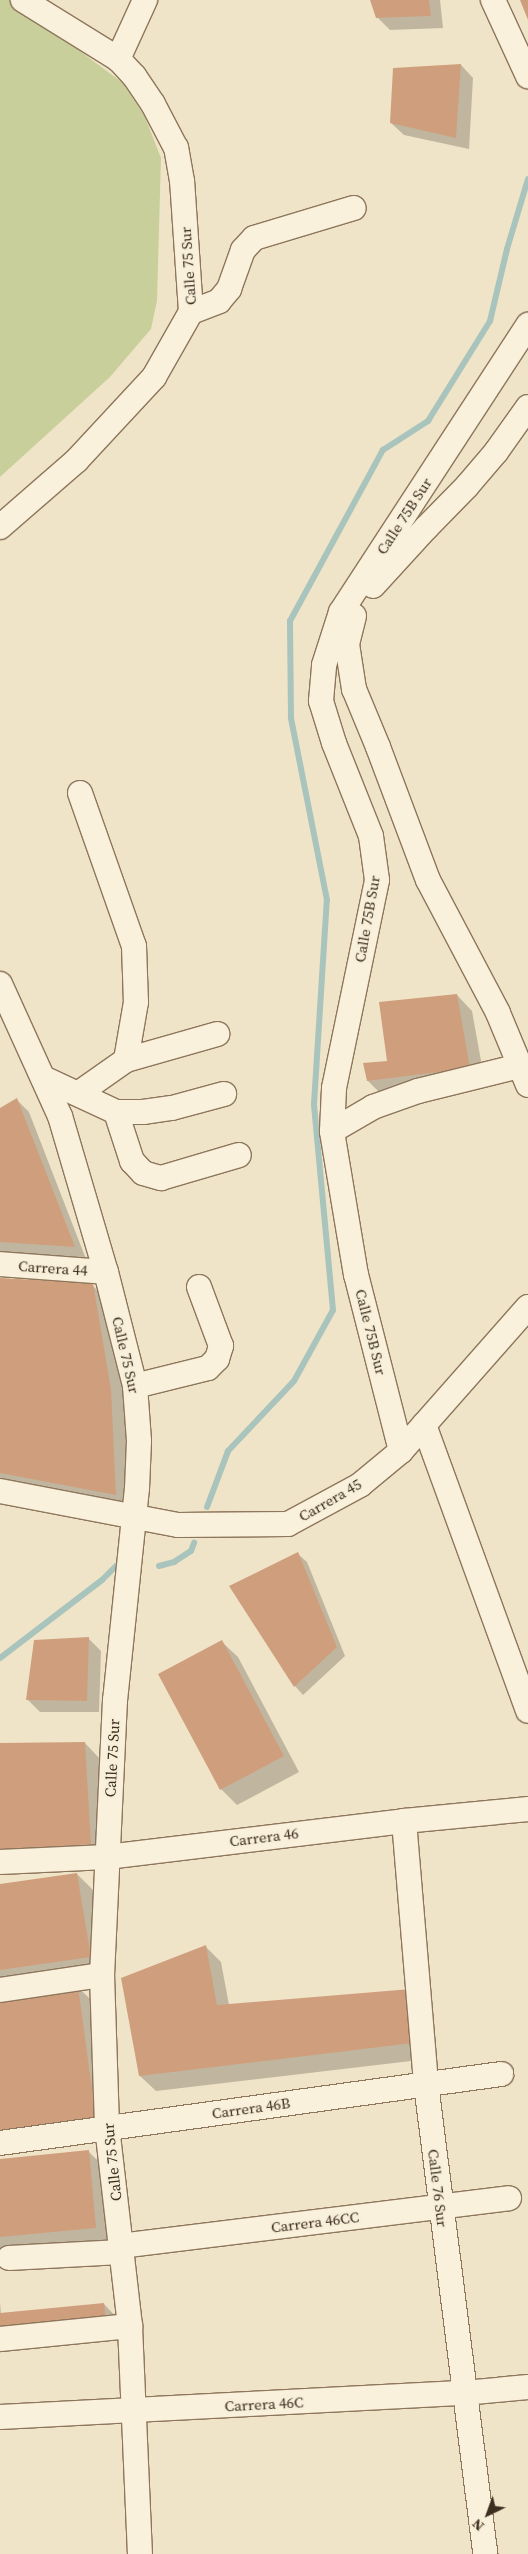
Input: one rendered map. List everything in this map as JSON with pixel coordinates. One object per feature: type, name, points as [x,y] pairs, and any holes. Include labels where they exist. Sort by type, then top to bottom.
[{"type":"street","name":"Calle 75 Sur","points":[[0,527],[76,461],[154,377],[191,312],[182,181],[176,148],[153,104],[134,76],[118,60],[23,0]]},
{"type":"street","points":[[118,60],[145,0]]},
{"type":"street","points":[[493,0],[528,76]]},
{"type":"street","points":[[191,312],[219,301],[230,290],[243,250],[254,238],[354,208]]},
{"type":"street","name":"Calle 75B Sur","points":[[401,1451],[356,1275],[332,1130],[334,1088],[377,880],[371,836],[334,743],[321,702],[324,665],[341,612],[528,325]]},
{"type":"street","points":[[332,1130],[373,1107],[418,1091],[524,1076],[498,1013],[428,880],[354,689],[347,644],[357,606],[386,570],[468,486],[496,452],[528,407]]},
{"type":"street","points":[[80,793],[134,946],[136,1002],[126,1060]]},
{"type":"street","name":"Calle 75 Sur","points":[[0,984],[60,1116],[106,1272],[135,1386],[139,1441],[134,1515],[115,1700],[102,1975],[108,2127],[130,2326],[140,2554]]},
{"type":"street","points":[[79,1094],[126,1060],[217,1034]]},
{"type":"street","points":[[43,1078],[116,1112],[142,1112],[172,1108],[224,1094]]},
{"type":"street","points":[[116,1112],[132,1161],[143,1173],[161,1178],[239,1155]]},
{"type":"street","name":"Carrera 44","points":[[0,1264],[106,1272]]},
{"type":"street","points":[[135,1386],[208,1368],[217,1360],[221,1346],[199,1287]]},
{"type":"street","name":"Carrera 45","points":[[0,1490],[178,1525],[288,1524],[360,1485],[401,1451],[528,1307]]},
{"type":"street","points":[[424,1425],[528,1711]]},
{"type":"street","name":"Carrera 46","points":[[0,1862],[107,1857],[404,1821],[528,1809]]},
{"type":"street","name":"Calle 76 Sur","points":[[404,1821],[426,2084],[485,2554]]},
{"type":"street","points":[[0,1990],[102,1975]]},
{"type":"street","name":"Carrera 46B","points":[[0,2143],[502,2074]]},
{"type":"street","name":"Carrera 46CC","points":[[10,2258],[120,2249],[509,2198]]},
{"type":"street","points":[[0,2339],[130,2326]]},
{"type":"street","name":"Carrera 46C","points":[[0,2418],[464,2393],[528,2387]]},
{"type":"green space","points":[[0,0],[11,0],[123,83],[145,117],[161,158],[157,301],[151,329],[110,377],[0,477]]},
{"type":"building","points":[[370,0],[429,0],[431,16],[376,18]]},
{"type":"building","points":[[520,0],[528,0],[528,20]]},
{"type":"building","points":[[461,64],[456,138],[390,123],[393,68]]},
{"type":"building","points":[[457,994],[470,1068],[367,1081],[363,1063],[387,1061],[379,1002]]},
{"type":"building","points":[[17,1098],[75,1247],[0,1242],[0,1108]]},
{"type":"building","points":[[0,1278],[93,1283],[111,1389],[116,1495],[0,1473]]},
{"type":"building","points":[[298,1552],[337,1647],[294,1687],[229,1586]]},
{"type":"building","points":[[89,1637],[87,1701],[26,1700],[34,1640]]},
{"type":"building","points":[[222,1640],[284,1756],[220,1790],[158,1674]]},
{"type":"building","points":[[85,1742],[91,1844],[0,1851],[0,1743]]},
{"type":"building","points":[[77,1873],[91,1957],[0,1970],[0,1884]]},
{"type":"building","points":[[206,1945],[217,2005],[411,1989],[413,2043],[139,2076],[121,1978]]},
{"type":"building","points":[[78,1985],[96,2120],[0,2133],[0,1998]]},
{"type":"building","points":[[89,2150],[96,2228],[0,2237],[0,2159]]},
{"type":"building","points":[[104,2303],[106,2320],[0,2330],[0,2313]]},
{"type":"waterway","points":[[207,1507],[228,1451],[294,1381],[333,1310],[314,1104],[327,900],[291,718],[290,621],[383,450],[428,421],[490,321],[507,249],[528,179]]},
{"type":"waterway","points":[[159,1566],[174,1562],[191,1551],[194,1543]]},
{"type":"waterway","points":[[0,1658],[102,1580],[116,1566]]}]
